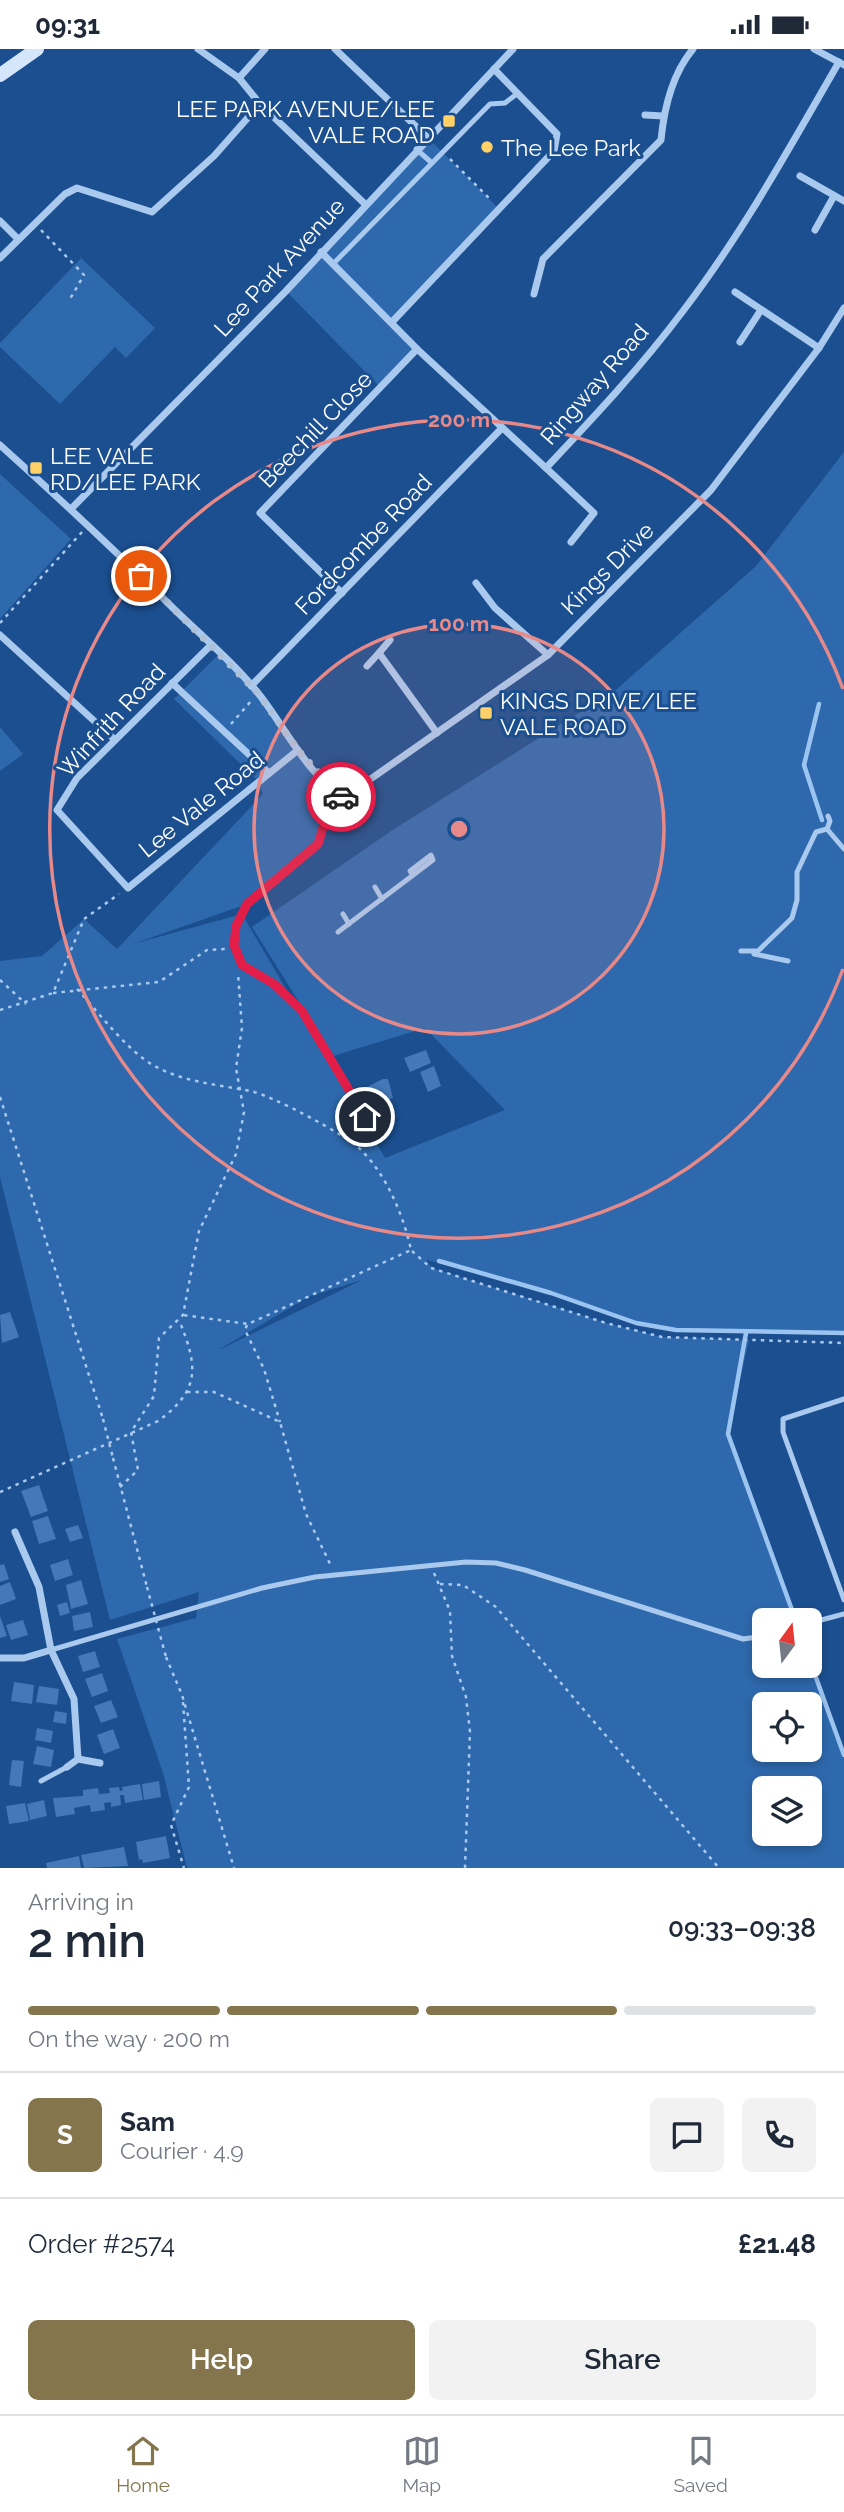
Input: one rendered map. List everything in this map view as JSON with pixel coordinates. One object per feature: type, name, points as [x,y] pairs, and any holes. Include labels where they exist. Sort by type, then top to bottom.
[{"type":"main road","points":[[0,75],[37,49]]},
{"type":"street","points":[[198,49],[239,78],[260,104],[365,204]]},
{"type":"street","points":[[239,78],[265,49]]},
{"type":"street","points":[[335,49],[427,137]]},
{"type":"street","name":"Lee Park Avenue","points":[[71,509],[321,252],[513,49]]},
{"type":"street","points":[[534,294],[543,259],[660,140],[663,116],[675,78],[692,49]]},
{"type":"street","points":[[814,49],[841,64]]},
{"type":"street","name":"Ringway Road","points":[[321,252],[417,349],[546,468],[614,396],[684,310],[841,64]]},
{"type":"street","points":[[392,323],[554,151],[557,134],[494,69]]},
{"type":"street","points":[[0,258],[65,194],[77,188],[152,212],[214,156],[260,104]]},
{"type":"street","points":[[645,115],[663,116]]},
{"type":"street","points":[[800,176],[844,201]]},
{"type":"street","points":[[815,230],[834,195]]},
{"type":"street","points":[[0,221],[18,238]]},
{"type":"street","points":[[735,292],[819,348]]},
{"type":"street","name":"Kings Drive","points":[[342,796],[548,655],[711,490],[819,348],[844,308]]},
{"type":"street","points":[[740,342],[761,310]]},
{"type":"street","name":"Beechill Close","points":[[342,593],[260,513],[417,349]]},
{"type":"street","name":"Fordcombe Road","points":[[251,686],[502,428]]},
{"type":"street","name":"Lee Vale Road","points":[[0,445],[89,524],[258,693],[298,750],[333,791],[342,796]]},
{"type":"street","points":[[546,468],[594,513],[571,542]]},
{"type":"street","points":[[476,583],[495,608],[548,655]]},
{"type":"street","points":[[0,635],[114,739]]},
{"type":"street","points":[[367,666],[390,640]]},
{"type":"street","name":"Winfrith Road","points":[[128,888],[57,810],[77,778],[211,645]]},
{"type":"street","points":[[379,653],[437,733]]},
{"type":"street","points":[[173,683],[269,773]]},
{"type":"street","name":"Lee Vale Road","points":[[128,888],[298,750]]},
{"type":"street","points":[[15,1532],[39,1587],[51,1650],[74,1699],[78,1759]]},
{"type":"street","points":[[0,1658],[24,1658],[51,1650]]},
{"type":"street","points":[[67,1767],[78,1759],[100,1763]]},
{"type":"lane","points":[[333,264],[490,104],[505,103],[518,93]]},
{"type":"lane","points":[[416,149],[432,163]]},
{"type":"lane","points":[[342,796],[326,818],[318,844],[247,904],[236,926],[235,949],[242,965],[274,984],[302,1011],[377,1137]]},
{"type":"lane","points":[[827,829],[830,821],[828,816]]},
{"type":"lane","points":[[827,829],[844,849]]},
{"type":"lane","points":[[751,953],[763,947],[792,918],[797,900],[797,871],[816,832],[827,829]]},
{"type":"lane","points":[[338,932],[433,860],[431,855],[410,871],[413,875]]},
{"type":"lane","points":[[412,859],[415,867]]},
{"type":"lane","points":[[375,887],[382,899]]},
{"type":"lane","points":[[343,914],[349,924]]},
{"type":"lane","points":[[741,951],[788,961]]},
{"type":"lane","points":[[844,1401],[783,1419],[783,1432],[844,1601]]},
{"type":"lane","points":[[51,1650],[262,1588],[337,1575],[429,1565],[496,1563],[743,1639],[752,1638]]},
{"type":"lane","points":[[822,1620],[844,1614]]},
{"type":"lane","points":[[41,1781],[67,1767]]},
{"type":"path","points":[[443,152],[500,210]]},
{"type":"path","points":[[34,223],[84,275],[70,299]]},
{"type":"path","points":[[0,623],[89,524]]},
{"type":"path","points":[[225,732],[258,693]]},
{"type":"path","points":[[53,993],[84,919],[128,888]]},
{"type":"path","points":[[0,1010],[26,1004],[53,993],[159,982],[207,950],[235,949],[242,1027],[236,1068],[244,1112],[236,1154],[198,1231],[183,1315],[159,1338],[154,1396],[131,1432],[138,1470],[120,1487]]},
{"type":"path","points":[[0,980],[26,1004]]},
{"type":"path","points":[[77,989],[148,1062],[186,1079],[253,1091],[297,1111],[362,1150],[395,1200],[411,1250],[431,1268],[606,1323],[662,1337],[844,1343]]},
{"type":"path","points":[[0,1097],[103,1419],[166,1657],[182,1695],[234,1868]]},
{"type":"path","points":[[183,1315],[248,1324],[411,1250]]},
{"type":"path","points":[[0,1492],[166,1415],[187,1392],[193,1375],[192,1352],[178,1319]]},
{"type":"path","points":[[248,1324],[245,1331],[264,1369],[306,1514],[319,1546],[337,1575]]},
{"type":"path","points":[[187,1392],[214,1392],[280,1422]]},
{"type":"path","points":[[429,1565],[440,1584],[450,1611],[452,1656],[466,1697],[470,1732],[465,1868]]},
{"type":"path","points":[[440,1584],[463,1585],[496,1607],[719,1868]]},
{"type":"path","points":[[182,1695],[189,1787],[171,1825],[184,1868]]},
{"type":"shaded area","points":[[427,137],[500,210],[392,322],[417,349],[381,388],[286,291]]},
{"type":"shaded area","points":[[81,258],[155,328],[126,358],[115,347],[60,404],[0,347],[0,343]]},
{"type":"shaded area","points":[[844,452],[844,1334],[676,1330],[636,1323],[479,1271],[426,1260],[432,1268],[606,1323],[662,1337],[749,1340],[728,1434],[792,1608],[752,1608],[752,1678],[816,1678],[821,1692],[752,1692],[752,1762],[822,1762],[822,1694],[844,1755],[844,1868],[187,1868],[163,1773],[117,1639],[196,1618],[199,1592],[110,1620],[0,1177],[0,961],[42,956],[84,919],[117,949],[263,794],[258,781],[174,699],[220,653],[258,693],[333,791],[314,843],[247,904],[133,944],[242,914],[385,1158],[505,1110],[425,1028],[333,1056],[252,927],[391,831],[617,689],[756,566]],"holes":[[[362,1280],[221,1349],[310,1296]]]},
{"type":"shaded area","points":[[0,474],[71,539],[0,619]]},
{"type":"shaded area","points":[[0,727],[23,754],[0,771]]},
{"type":"building","points":[[426,1050],[431,1063],[410,1072],[404,1058]]},
{"type":"building","points":[[434,1066],[441,1086],[428,1092],[420,1072]]},
{"type":"building","points":[[388,1079],[393,1098],[388,1100],[390,1103],[377,1110],[363,1089]]},
{"type":"building","points":[[10,1312],[19,1337],[2,1343],[0,1315]]},
{"type":"building","points":[[39,1485],[48,1511],[31,1517],[21,1491]]},
{"type":"building","points":[[48,1516],[56,1539],[39,1544],[32,1521]]},
{"type":"building","points":[[78,1525],[83,1538],[70,1542],[65,1529]]},
{"type":"building","points":[[68,1559],[73,1575],[55,1581],[50,1565]]},
{"type":"building","points":[[4,1564],[9,1579],[0,1582],[0,1565]]},
{"type":"building","points":[[81,1580],[88,1604],[71,1609],[66,1585]]},
{"type":"building","points":[[10,1582],[16,1599],[0,1605],[0,1586]]},
{"type":"building","points":[[67,1602],[70,1613],[60,1616],[57,1605]]},
{"type":"building","points":[[90,1612],[93,1627],[74,1631],[72,1616]]},
{"type":"building","points":[[0,1616],[7,1636],[0,1638]]},
{"type":"building","points":[[23,1620],[28,1635],[11,1640],[6,1625]]},
{"type":"building","points":[[95,1651],[100,1667],[83,1672],[78,1656]]},
{"type":"building","points":[[102,1673],[108,1691],[92,1697],[85,1679]]},
{"type":"building","points":[[14,1682],[34,1685],[32,1704],[11,1701]]},
{"type":"building","points":[[39,1686],[59,1689],[57,1705],[36,1702]]},
{"type":"building","points":[[111,1700],[118,1717],[101,1723],[94,1706]]},
{"type":"building","points":[[55,1711],[67,1713],[66,1724],[53,1722]]},
{"type":"building","points":[[37,1728],[53,1731],[51,1743],[35,1740]]},
{"type":"building","points":[[113,1729],[120,1748],[104,1754],[97,1735]]},
{"type":"building","points":[[37,1746],[54,1750],[51,1767],[33,1764]]},
{"type":"building","points":[[12,1760],[24,1761],[21,1787],[9,1785]]},
{"type":"building","points":[[159,1781],[161,1797],[144,1800],[142,1784]]},
{"type":"building","points":[[140,1784],[143,1800],[125,1803],[124,1795],[120,1795],[121,1805],[111,1807],[111,1802],[104,1803],[105,1810],[91,1812],[90,1805],[74,1808],[75,1814],[56,1817],[53,1798],[83,1796],[83,1790],[98,1788],[99,1794],[110,1793],[109,1788],[119,1787],[120,1791],[123,1790],[122,1787]]},
{"type":"building","points":[[44,1800],[47,1816],[30,1820],[27,1804]]},
{"type":"building","points":[[25,1803],[29,1821],[9,1824],[6,1806]]},
{"type":"building","points":[[166,1836],[170,1858],[143,1863],[142,1859],[139,1860],[136,1842]]},
{"type":"building","points":[[124,1847],[128,1866],[84,1868],[81,1855]]},
{"type":"building","points":[[79,1856],[81,1868],[47,1868],[46,1863]]},
{"type":"waterway","points":[[819,704],[804,765],[822,820]]},
{"type":"waterway","points":[[439,1261],[551,1293],[636,1323],[676,1330],[844,1333]]},
{"type":"waterway","points":[[746,1333],[728,1434],[791,1608]]},
{"type":"waterway","points":[[816,1678],[844,1755]]},
{"type":"way so far","points":[[141,576],[258,693],[298,750],[341,797]]},
{"type":"place","name":"LEE PARK AVENUE/LEE VALE ROAD","points":[[449,121]]},
{"type":"place","name":"The Lee Park","points":[[487,147]]},
{"type":"place","name":"LEE VALE RD/LEE PARK","points":[[36,468]]},
{"type":"place","name":"KINGS DRIVE/LEE VALE ROAD","points":[[486,713]]},
{"type":"route","points":[[341,797],[326,818],[318,844],[247,904],[236,926],[234,945],[242,965],[274,984],[302,1011],[365,1117]]}]
